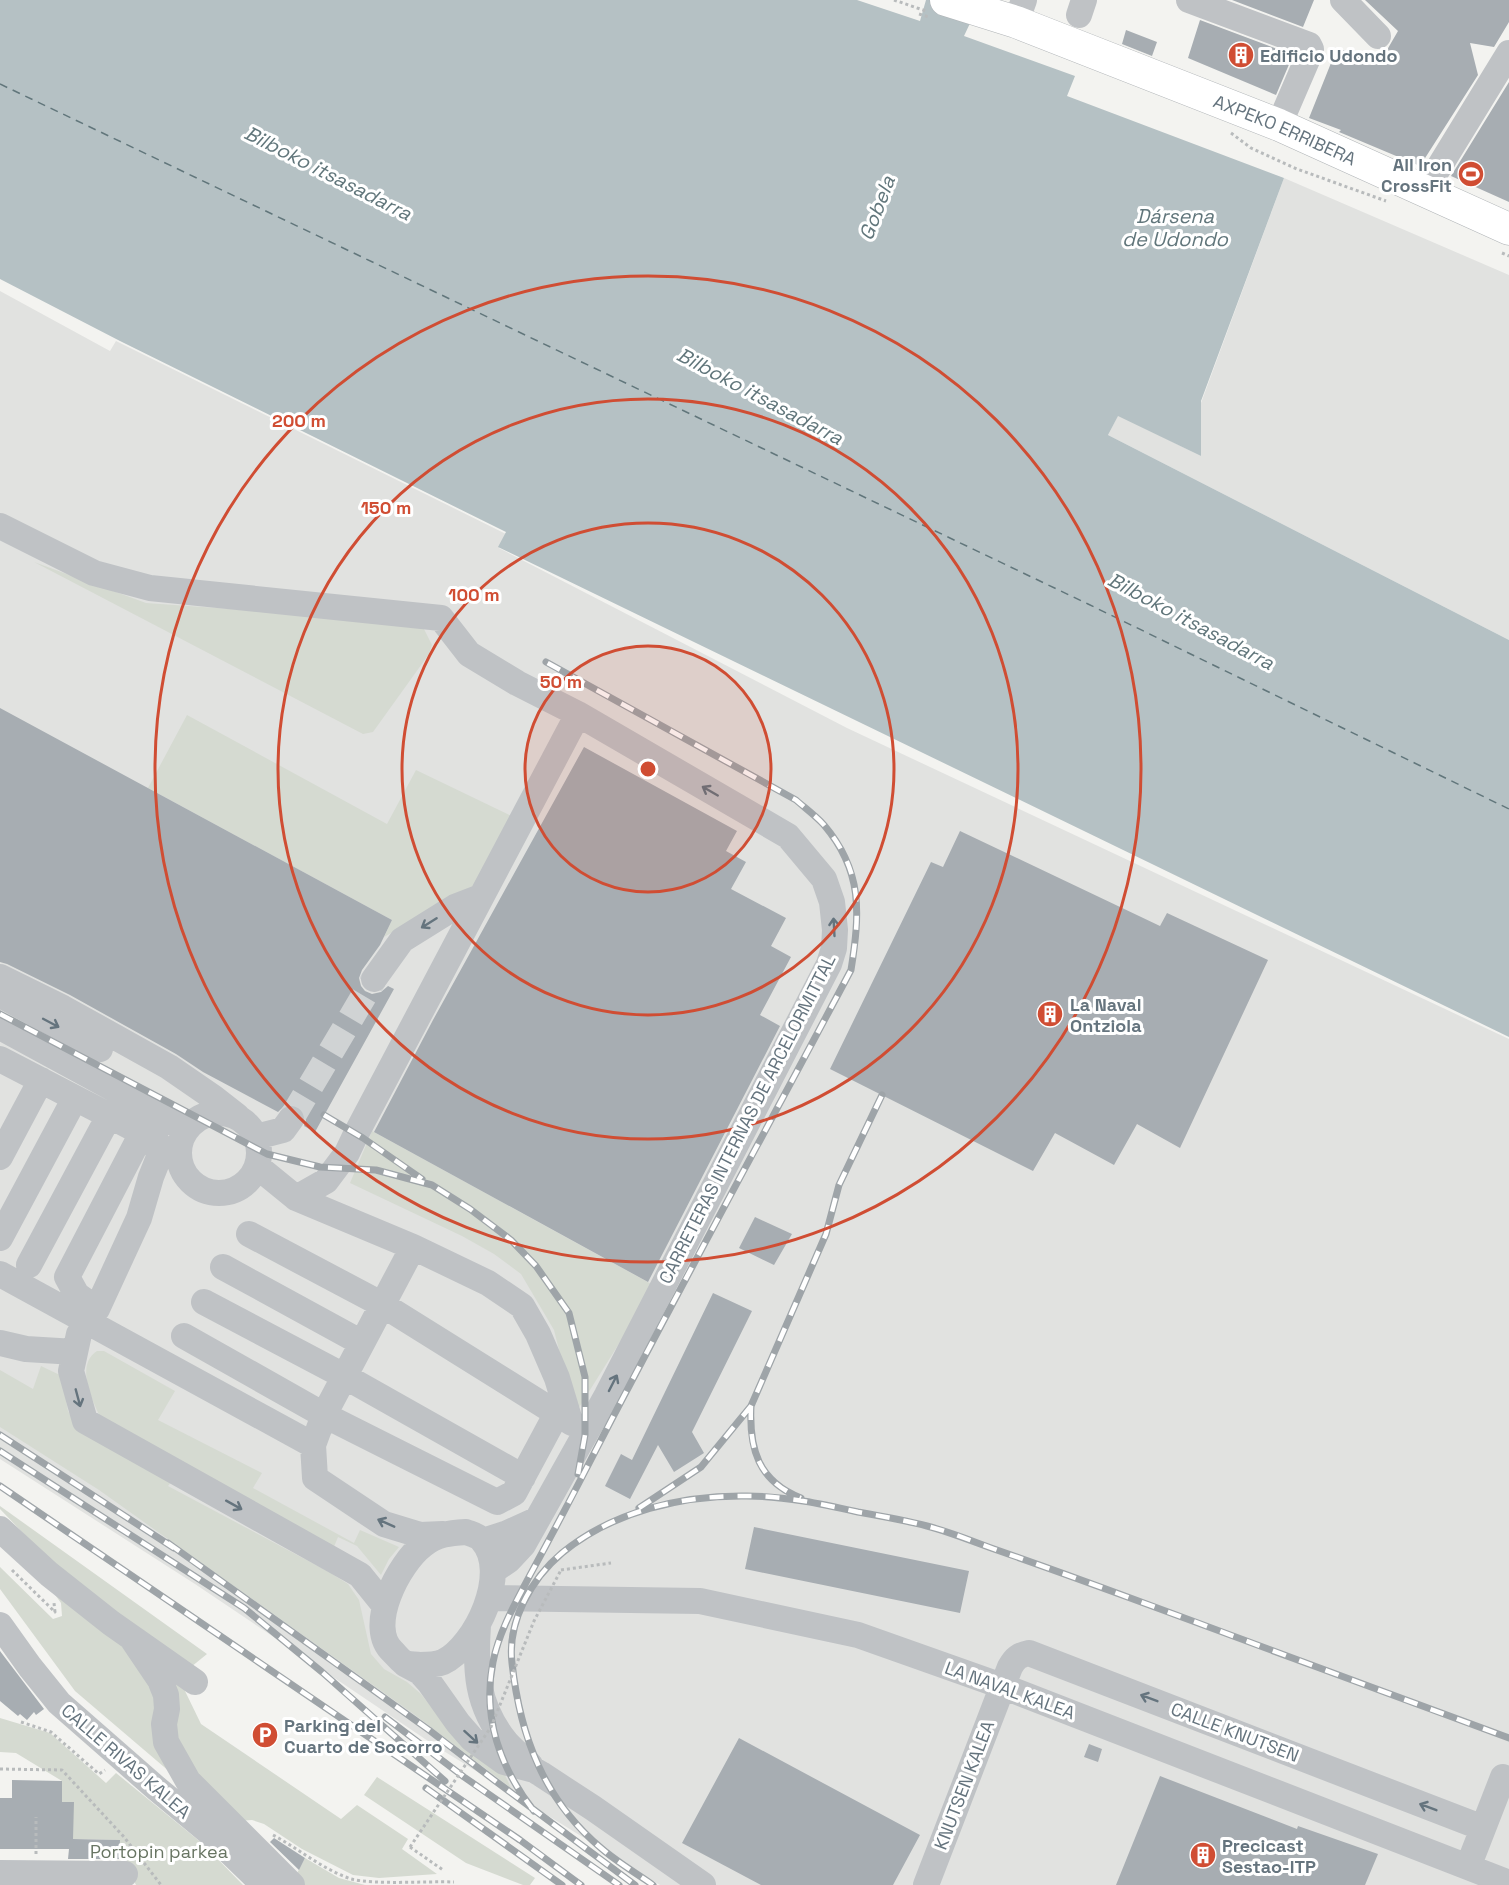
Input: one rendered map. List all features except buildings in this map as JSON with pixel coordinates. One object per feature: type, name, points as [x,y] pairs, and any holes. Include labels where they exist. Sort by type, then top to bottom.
[{"type":"main road","name":"AXPEKO ERRIBERA","points":[[934,5],[987,12],[1020,11],[1191,92],[1279,126],[1425,190],[1504,240]]},
{"type":"street","points":[[1189,0],[1309,45],[1310,53],[1279,126]]},
{"type":"street","points":[[1343,0],[1378,36]]},
{"type":"street","points":[[1425,190],[1509,53]]},
{"type":"street","name":"CARRETERAS INTERNAS DE ARCELORMITTAL","points":[[0,526],[94,573],[150,588],[441,618],[469,654],[517,683],[578,714],[788,836],[824,879],[832,902],[834,948],[817,990],[571,1423],[537,1520],[523,1545],[509,1560],[493,1570]]},
{"type":"street","points":[[296,1198],[326,1181],[347,1153],[578,714]]},
{"type":"street","points":[[374,979],[402,940],[454,907],[481,897]]},
{"type":"street","points":[[0,977],[63,1008],[169,1067],[251,1127],[259,1143],[258,1167],[248,1182],[232,1192],[214,1194],[198,1188],[182,1170],[179,1156],[188,1131],[189,1100],[184,1095],[0,995]]},
{"type":"street","points":[[0,1027],[188,1131]]},
{"type":"street","points":[[2,1059],[157,1126],[188,1131],[217,1113],[237,1116]]},
{"type":"street","points":[[2,1059],[156,1140],[159,1157],[139,1218],[92,1316],[79,1334],[71,1371],[85,1421],[360,1575],[385,1606]]},
{"type":"street","points":[[0,1157],[41,1080]]},
{"type":"street","points":[[0,1238],[75,1098]]},
{"type":"street","points":[[29,1265],[109,1116]]},
{"type":"street","points":[[256,1137],[283,1130],[291,1119]]},
{"type":"street","points":[[92,1316],[67,1277],[141,1133]]},
{"type":"street","points":[[258,1167],[296,1198],[412,1247],[488,1283],[522,1306],[538,1334],[557,1378],[571,1423]]},
{"type":"street","points":[[139,1218],[170,1178],[182,1170]]},
{"type":"street","points":[[249,1234],[383,1305],[571,1423]]},
{"type":"street","points":[[405,1664],[429,1665],[442,1662],[463,1647],[478,1625],[489,1598],[493,1570],[490,1554],[483,1541],[466,1532],[420,1535],[384,1524],[315,1478],[313,1445],[324,1415],[412,1247]]},
{"type":"street","points":[[224,1267],[362,1343]]},
{"type":"street","points":[[0,1274],[92,1316],[313,1445]]},
{"type":"street","points":[[204,1302],[344,1376],[523,1477]]},
{"type":"street","points":[[184,1336],[324,1415],[497,1502],[514,1493],[523,1477],[571,1423]]},
{"type":"street","points":[[0,1343],[26,1348],[75,1352]]},
{"type":"street","points":[[483,1541],[537,1520]]},
{"type":"street","points":[[0,1528],[49,1574],[131,1637],[195,1682]]},
{"type":"street","points":[[442,1534],[422,1545],[403,1566],[388,1595],[382,1622],[386,1647],[405,1664],[420,1672],[472,1739],[504,1762],[534,1770]]},
{"type":"street","name":"LA NAVAL KALEA","points":[[489,1598],[700,1601],[858,1635],[1002,1686],[1474,1874],[1509,1883]]},
{"type":"street","name":"CALLE RIVAS KALEA","points":[[0,1625],[59,1703],[210,1832],[264,1885]]},
{"type":"street","points":[[478,1625],[476,1676],[483,1703],[508,1744],[534,1770],[703,1885]]},
{"type":"street","points":[[131,1637],[160,1680],[165,1695],[165,1742],[189,1781],[292,1885]]},
{"type":"street","name":"CALLE KNUTSEN","points":[[1002,1686],[1014,1659],[1020,1654],[1038,1655],[1483,1828]]},
{"type":"street","name":"KNUTSEN KALEA","points":[[926,1885],[1002,1686]]},
{"type":"street","points":[[1474,1874],[1483,1828],[1503,1778]]},
{"type":"street","points":[[0,1873],[125,1874]]},
{"type":"path","points":[[894,0],[934,5]]},
{"type":"path","points":[[1227,130],[1251,148],[1297,169],[1396,206]]},
{"type":"path","points":[[1504,240],[1509,256]]},
{"type":"path","points":[[442,1870],[410,1847],[491,1727],[534,1621],[561,1570],[611,1563]]},
{"type":"path","points":[[21,1722],[51,1732],[99,1774],[106,1770]]},
{"type":"path","points":[[0,1769],[62,1770],[124,1837],[161,1885]]},
{"type":"path","points":[[36,1817],[36,1858]]},
{"type":"path","points":[[268,1832],[314,1862],[350,1879],[374,1883],[454,1882]]},
{"type":"shaded area","points":[[1284,178],[1509,275],[1509,640],[1108,435],[1118,415],[1201,456],[1201,403]]},
{"type":"shaded area","points":[[0,291],[110,351],[116,341],[506,534],[499,548],[847,728],[1509,1039],[1509,1885],[660,1885],[434,1745],[195,1584],[0,1459]]},
{"type":"green space","points":[[34,562],[146,603],[412,622],[424,629],[432,645],[429,654],[373,732],[363,734]]},
{"type":"green space","points":[[187,715],[387,824],[416,770],[518,819],[491,878],[384,937],[392,920],[148,788]]},
{"type":"green space","points":[[372,1131],[655,1286],[575,1414],[554,1330],[521,1274],[494,1254],[462,1236],[350,1183]]},
{"type":"green space","points":[[97,1351],[104,1351],[175,1391],[158,1420],[262,1473],[253,1488],[354,1543],[360,1530],[399,1547],[389,1559],[381,1575],[357,1546],[338,1537],[331,1554],[106,1429],[86,1377],[90,1358]]},
{"type":"green space","points":[[41,1366],[62,1376],[68,1411],[77,1427],[172,1481],[168,1486],[348,1584],[359,1600],[371,1654],[384,1669],[407,1682],[421,1694],[453,1735],[504,1773],[511,1788],[415,1715],[99,1490],[0,1427],[0,1370],[33,1389]]},
{"type":"green space","points":[[0,1506],[207,1654],[191,1667],[131,1625],[47,1558],[0,1509]]},
{"type":"green space","points":[[33,1564],[126,1642],[154,1680],[177,1778],[75,1691],[0,1589],[0,1567],[53,1619],[62,1616],[61,1603]]},
{"type":"green space","points":[[166,1679],[183,1680],[185,1691],[201,1724],[341,1819],[357,1805],[408,1839],[402,1849],[437,1874],[379,1878],[353,1875],[302,1849],[264,1824],[252,1820],[236,1821],[174,1747]]},
{"type":"green space","name":"Portopin parkea","points":[[0,1718],[50,1733],[106,1783],[116,1773],[203,1844],[243,1885],[136,1885],[119,1851],[119,1840],[73,1839],[73,1802],[62,1802],[62,1781],[16,1753],[0,1752]]},
{"type":"green space","points":[[377,1777],[535,1878],[530,1885],[523,1885],[466,1863],[364,1795]]},
{"type":"green space","points":[[305,1858],[339,1878],[365,1885],[300,1885],[294,1879]]},
{"type":"water","points":[[0,0],[857,0],[920,21],[926,0],[981,0],[964,36],[1075,76],[1067,96],[1284,178],[1201,401],[1201,456],[1118,416],[1108,435],[1509,640],[1509,1037],[498,547],[506,532],[0,279]]},
{"type":"ferry route","points":[[0,84],[1088,604],[1509,809]]},
{"type":"tunnel","points":[[291,1119],[374,979]]},
{"type":"railway","points":[[534,1811],[522,1795],[503,1759],[492,1722],[490,1682],[499,1639],[519,1596],[649,1348],[851,970],[857,911],[852,876],[837,842],[821,822],[796,800],[546,662]]},
{"type":"railway","points":[[0,1014],[267,1154],[320,1167],[376,1170],[432,1185],[470,1209],[511,1240],[536,1266],[569,1313],[585,1377],[585,1435],[578,1474]]},
{"type":"railway","points":[[639,1508],[701,1467],[751,1406],[826,1234],[839,1185],[882,1095]]},
{"type":"railway","points":[[324,1115],[363,1138],[422,1179]]},
{"type":"railway","points":[[751,1406],[752,1436],[759,1462],[775,1482],[786,1491],[801,1498]]},
{"type":"railway","points":[[0,1435],[174,1548]]},
{"type":"railway","points":[[0,1451],[244,1608],[322,1672],[445,1781]]},
{"type":"railway","points":[[0,1486],[520,1840],[581,1885]]},
{"type":"railway","points":[[653,1885],[607,1853],[581,1829],[550,1788],[538,1765],[521,1716],[511,1648],[513,1632],[523,1602],[540,1575],[562,1553],[603,1526],[650,1508],[674,1503],[723,1496],[775,1497],[817,1503],[936,1528],[1509,1738]]},
{"type":"railway","points":[[168,1543],[429,1730],[635,1885]]},
{"type":"railway","points":[[385,1717],[464,1777],[619,1885]]},
{"type":"railway","points":[[426,1788],[562,1885]]},
{"type":"place","name":"Edificio Udondo","points":[[1241,55]]},
{"type":"place","name":"All Iron CrossFit","points":[[1471,174]]},
{"type":"place","name":"La Naval Ontziola","points":[[1050,1014]]},
{"type":"place","name":"Parking del Cuarto de Socorro","points":[[265,1735]]},
{"type":"place","name":"Precicast Sestao-ITP","points":[[1203,1855]]},
{"type":"water label","name":"Bilboko itsasadarra","points":[[328,173]]},
{"type":"water label","name":"Gobela","points":[[877,208]]},
{"type":"water label","name":"Dársena de Udondo","points":[[1175,228]]},
{"type":"water label","name":"Bilboko itsasadarra","points":[[760,396]]},
{"type":"water label","name":"Bilboko itsasadarra","points":[[1191,621]]}]
